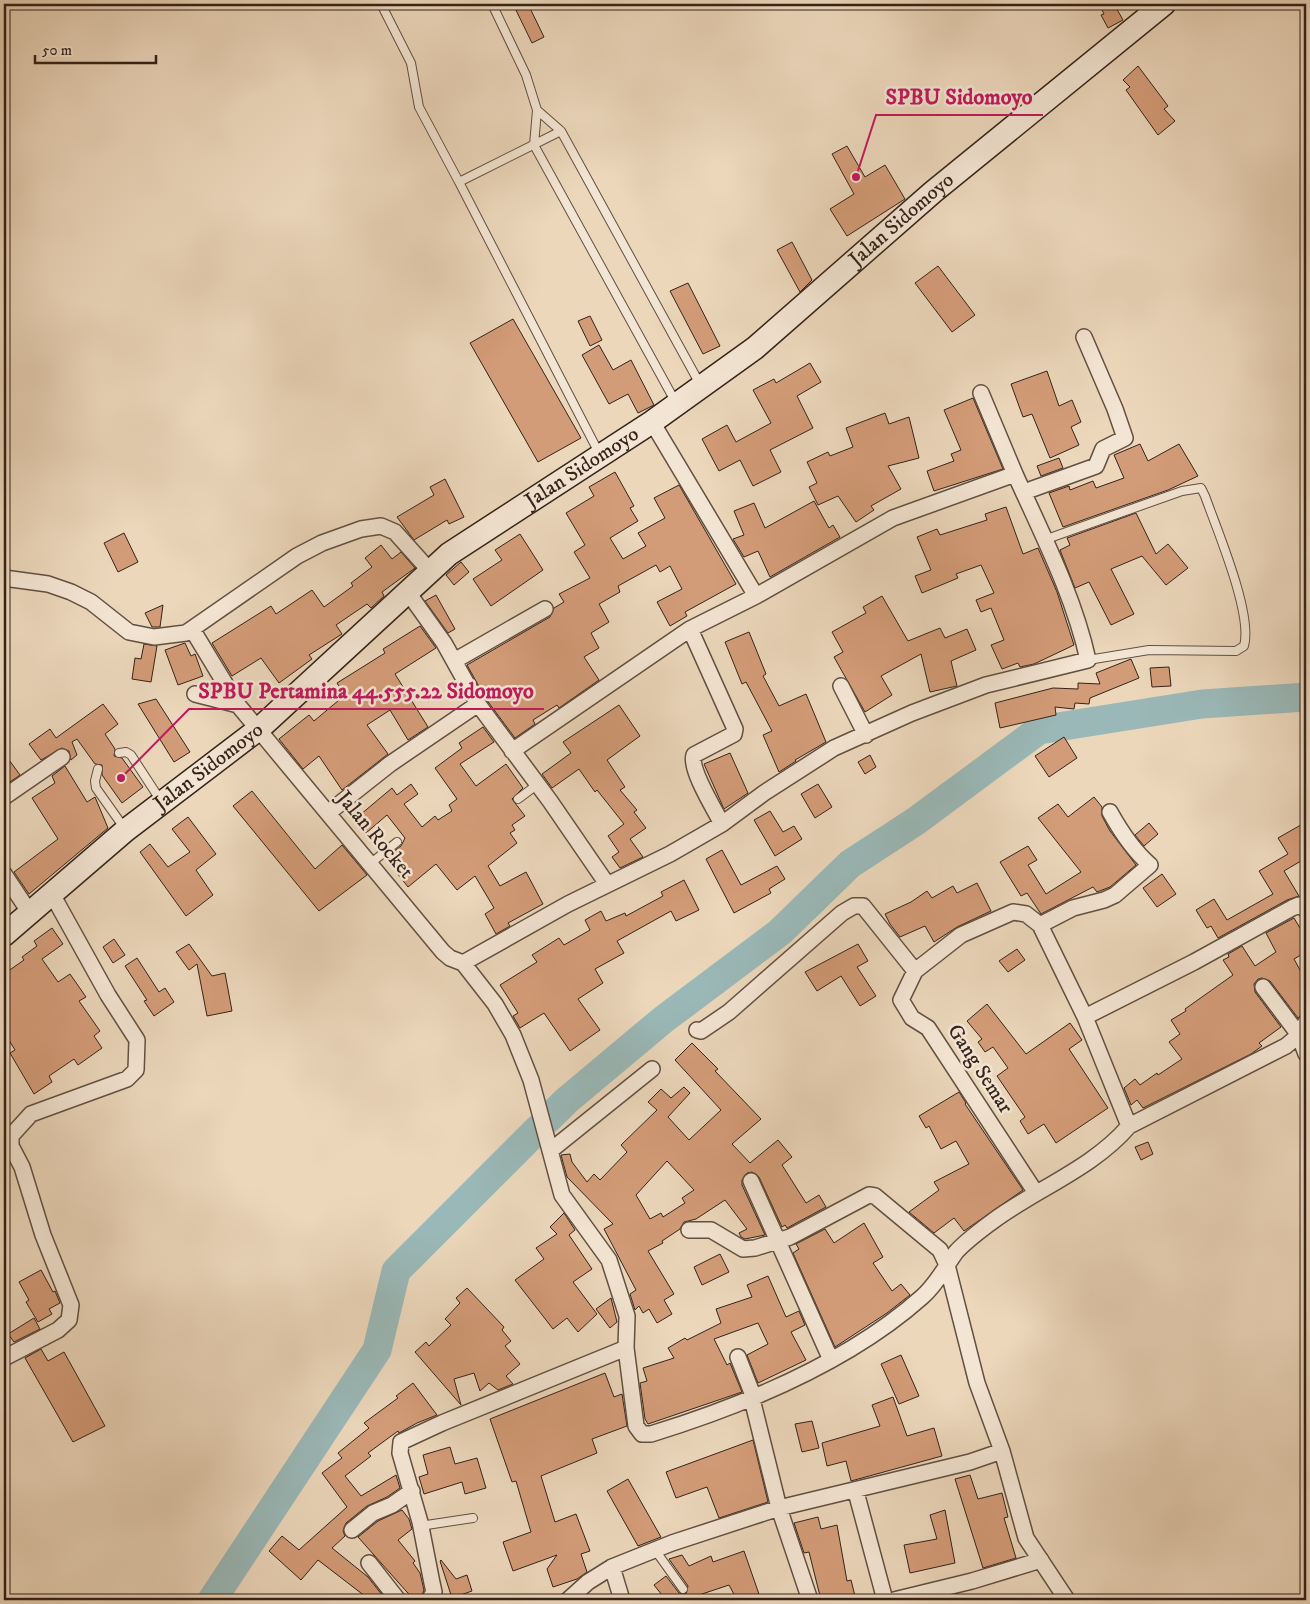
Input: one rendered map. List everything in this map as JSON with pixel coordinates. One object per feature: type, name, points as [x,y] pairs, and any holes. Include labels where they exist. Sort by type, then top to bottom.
[{"type":"main road","name":"Jalan Sidomoyo","points":[[4,935],[126,830],[256,730],[430,571],[457,549],[652,422],[755,348],[933,192],[1164,4]]},
{"type":"street","points":[[1024,492],[1096,466],[1103,449],[1125,438],[1084,337]]},
{"type":"street","points":[[981,393],[1083,637],[1088,660],[986,685],[912,713],[834,748],[764,793],[722,824],[670,854],[607,884],[463,963],[495,1004],[522,1055],[562,1195],[609,1260],[627,1316],[626,1348],[636,1426],[642,1434],[651,1434],[708,1416],[753,1398],[831,1360],[876,1333],[923,1297],[966,1242],[995,1220],[1113,1145],[1129,1126],[1286,1046],[1303,1029]]},
{"type":"street","points":[[652,422],[756,596]]},
{"type":"street","points":[[512,751],[690,629],[756,596],[893,518],[1015,474]]},
{"type":"street","points":[[4,578],[48,584],[71,592],[91,602],[129,632],[154,637],[186,633],[297,556],[322,543],[361,529],[381,526],[395,532],[430,571]]},
{"type":"street","points":[[408,591],[454,660],[478,704],[538,784],[607,884]]},
{"type":"street","points":[[454,660],[545,608]]},
{"type":"street","name":"Jalan Rocket","points":[[192,629],[238,705],[256,730],[371,863],[443,952],[450,958],[463,963]]},
{"type":"street","points":[[690,629],[735,729],[734,734],[694,756],[693,760],[697,774],[722,824]]},
{"type":"street","points":[[841,686],[866,735]]},
{"type":"street","points":[[195,694],[238,705]]},
{"type":"street","points":[[328,812],[390,764],[478,704]]},
{"type":"street","points":[[4,797],[62,757]]},
{"type":"street","points":[[1040,925],[1074,908],[1115,895],[1150,866],[1138,855],[1123,835],[1110,812]]},
{"type":"street","points":[[4,874],[30,913]]},
{"type":"street","points":[[4,1358],[58,1330],[69,1320],[71,1305],[43,1235],[22,1167],[7,1140],[30,1114],[127,1079],[136,1070],[138,1061],[137,1040],[108,995],[52,894]]},
{"type":"street","points":[[697,1030],[701,1031],[729,1012],[842,913],[854,906],[863,906],[915,971],[961,934],[1008,913],[1018,912],[1026,914],[1040,925],[1085,1017],[1129,1126]]},
{"type":"street","points":[[1085,1017],[1186,966],[1292,908],[1299,906],[1306,910]]},
{"type":"street","name":"Gang Semar","points":[[915,971],[901,1000],[912,1018],[928,1028],[1036,1193]]},
{"type":"street","points":[[1263,987],[1303,1029],[1306,1054]]},
{"type":"street","points":[[550,1151],[652,1069]]},
{"type":"street","points":[[751,1181],[831,1360]]},
{"type":"street","points":[[690,1230],[700,1229],[716,1232],[743,1248],[779,1242],[865,1196],[872,1195],[940,1250],[947,1265],[976,1383],[1002,1451],[1026,1538],[1067,1600]]},
{"type":"street","points":[[430,1600],[434,1592],[412,1491],[400,1454],[402,1442],[406,1438],[626,1348]]},
{"type":"street","points":[[738,1357],[753,1398],[779,1508],[810,1600]]},
{"type":"street","points":[[568,1600],[588,1582],[612,1567],[655,1550],[779,1508],[856,1492],[970,1462],[1002,1451]]},
{"type":"street","points":[[352,1530],[373,1514],[400,1501],[412,1491]]},
{"type":"street","points":[[856,1492],[885,1600]]},
{"type":"street","points":[[894,1600],[972,1581],[1041,1560]]},
{"type":"street","points":[[369,1563],[398,1600]]},
{"type":"street","points":[[612,1567],[622,1600]]},
{"type":"lane","points":[[380,4],[411,63],[419,107],[599,455]]},
{"type":"lane","points":[[492,4],[526,75],[537,110],[534,145],[677,404]]},
{"type":"lane","points":[[537,110],[561,131],[701,387]]},
{"type":"lane","points":[[459,182],[561,131]]},
{"type":"lane","points":[[1044,540],[1182,491],[1200,488],[1205,496],[1244,609],[1246,637],[1244,646],[1236,651],[1150,650],[1088,660]]},
{"type":"lane","points":[[119,753],[126,752],[131,755],[162,803]]},
{"type":"lane","points":[[98,769],[95,781],[96,788],[126,830]]},
{"type":"lane","points":[[518,799],[538,784]]},
{"type":"lane","points":[[371,863],[397,842]]},
{"type":"lane","points":[[420,1526],[473,1518]]},
{"type":"lane","points":[[655,1550],[683,1589]]},
{"type":"building","points":[[513,4],[528,4],[544,37],[532,43]]},
{"type":"building","points":[[1099,4],[1114,4],[1123,20],[1108,28],[1101,15],[1104,14]]},
{"type":"building","points":[[1138,66],[1168,106],[1164,109],[1175,121],[1158,135],[1126,90],[1130,87],[1123,80]]},
{"type":"building","points":[[847,146],[865,177],[885,165],[905,199],[847,236],[830,209],[854,194],[832,154]]},
{"type":"building","points":[[792,242],[812,280],[800,292],[777,250]]},
{"type":"building","points":[[938,266],[975,315],[952,332],[915,283]]},
{"type":"building","points":[[688,283],[720,346],[703,354],[670,291]]},
{"type":"building","points":[[590,316],[602,340],[590,346],[578,321]]},
{"type":"building","points":[[513,319],[581,438],[538,462],[470,343]]},
{"type":"building","points":[[599,345],[613,370],[631,360],[654,405],[638,413],[628,394],[609,404],[582,355]]},
{"type":"building","points":[[810,363],[821,382],[797,396],[813,428],[770,450],[781,472],[753,486],[740,460],[719,471],[702,439],[727,425],[736,442],[771,423],[753,390],[774,379],[776,383]]},
{"type":"building","points":[[1047,371],[1059,406],[1072,400],[1081,422],[1071,427],[1079,445],[1050,458],[1032,414],[1023,417],[1011,384]]},
{"type":"building","points":[[973,398],[1003,469],[934,491],[927,471],[954,461],[951,454],[961,450],[944,410]]},
{"type":"building","points":[[885,413],[889,424],[909,417],[919,458],[888,466],[901,489],[871,506],[874,510],[856,522],[838,496],[818,505],[809,487],[817,483],[807,462],[828,452],[830,456],[853,447],[846,428]]},
{"type":"building","points":[[1140,444],[1148,461],[1179,444],[1198,476],[1168,490],[1063,527],[1049,493],[1069,486],[1070,490],[1093,481],[1096,488],[1124,478],[1114,455]]},
{"type":"building","points":[[1059,458],[1063,468],[1041,476],[1037,466]]},
{"type":"building","points":[[615,472],[634,506],[630,508],[638,521],[610,538],[623,559],[646,546],[638,533],[665,518],[654,498],[679,485],[736,584],[685,612],[687,616],[670,626],[657,602],[682,589],[670,566],[660,572],[656,565],[618,586],[620,592],[599,604],[609,622],[591,633],[599,648],[584,657],[599,680],[559,708],[557,705],[533,720],[535,724],[515,738],[486,699],[467,665],[550,617],[554,608],[564,602],[559,594],[590,578],[574,552],[585,545],[566,513],[594,496],[589,487]]},
{"type":"building","points":[[445,479],[464,517],[449,524],[447,520],[414,540],[397,517],[434,495],[430,487]]},
{"type":"building","points":[[814,501],[829,528],[833,525],[840,537],[770,577],[758,551],[744,557],[733,539],[744,535],[734,511],[754,503],[765,528]]},
{"type":"building","points":[[1006,507],[1023,554],[1038,548],[1057,592],[1074,645],[1034,664],[1020,667],[1018,663],[1002,669],[991,645],[1004,640],[991,608],[981,612],[976,600],[994,593],[981,565],[956,574],[958,578],[922,593],[915,576],[931,570],[917,537],[937,529],[940,535],[987,520],[985,514]]},
{"type":"building","points":[[1136,513],[1156,554],[1168,544],[1188,568],[1166,585],[1142,556],[1111,569],[1134,614],[1111,625],[1089,582],[1075,588],[1060,550],[1070,545],[1067,538]]},
{"type":"building","points":[[124,533],[138,562],[118,572],[104,543]]},
{"type":"building","points":[[520,534],[543,570],[491,606],[473,579],[502,560],[495,550]]},
{"type":"building","points":[[381,545],[392,559],[401,552],[415,568],[382,592],[384,596],[371,608],[367,604],[336,625],[342,634],[309,655],[312,659],[279,683],[261,658],[232,676],[212,643],[271,606],[276,614],[312,590],[324,607],[353,586],[351,583],[372,567],[365,558]]},
{"type":"building","points":[[461,562],[469,572],[454,585],[446,575]]},
{"type":"building","points":[[436,595],[455,629],[448,633],[425,601]]},
{"type":"building","points":[[882,596],[908,641],[940,628],[945,638],[967,629],[976,650],[951,661],[957,686],[930,692],[921,654],[881,676],[892,695],[865,712],[834,657],[843,652],[832,632],[866,613],[863,607]]},
{"type":"building","points":[[163,605],[160,627],[152,627],[145,613]]},
{"type":"building","points":[[420,626],[436,648],[395,674],[428,727],[408,740],[390,710],[367,725],[388,754],[342,790],[319,756],[303,769],[279,739],[309,715],[314,721],[345,695],[337,683],[385,653],[383,649]]},
{"type":"building","points":[[749,632],[766,674],[763,676],[779,706],[806,694],[826,742],[795,760],[779,772],[763,735],[772,731],[746,682],[742,684],[725,642]]},
{"type":"building","points":[[185,643],[191,656],[195,654],[203,676],[178,685],[165,650]]},
{"type":"building","points":[[144,644],[157,646],[151,682],[132,679],[135,658],[141,659]]},
{"type":"building","points":[[1131,659],[1139,678],[1090,698],[1089,704],[1075,703],[1074,709],[1055,707],[1056,715],[1000,728],[995,703],[1053,688],[1078,689],[1078,683],[1100,684],[1096,673]]},
{"type":"building","points":[[1169,667],[1171,686],[1152,687],[1150,668]]},
{"type":"building","points":[[156,699],[190,752],[174,762],[138,704]]},
{"type":"building","points":[[103,704],[118,724],[105,734],[115,749],[114,756],[122,758],[143,787],[122,803],[102,775],[102,765],[95,764],[77,739],[72,742],[77,755],[71,760],[69,751],[62,748],[41,760],[29,744],[50,729],[56,738]]},
{"type":"building","points":[[619,705],[640,736],[607,760],[625,787],[620,790],[637,810],[634,812],[646,828],[630,839],[643,857],[620,868],[612,857],[619,852],[608,836],[624,824],[597,790],[595,792],[579,769],[552,788],[542,774],[571,753],[563,742]]},
{"type":"building","points":[[483,727],[494,742],[460,764],[476,786],[506,764],[523,788],[512,799],[525,816],[512,825],[515,830],[510,833],[517,843],[488,866],[500,886],[526,872],[543,904],[508,923],[510,926],[496,934],[485,914],[494,908],[475,876],[457,890],[436,864],[408,887],[397,873],[402,868],[391,854],[401,846],[405,838],[387,815],[366,833],[354,820],[392,788],[397,795],[411,784],[418,794],[404,804],[422,827],[435,816],[438,820],[452,811],[449,805],[457,799],[435,768],[462,748],[459,743]]},
{"type":"building","points":[[1064,737],[1077,758],[1049,777],[1035,756]]},
{"type":"building","points":[[4,753],[20,775],[4,786]]},
{"type":"building","points":[[730,753],[748,793],[724,809],[704,764]]},
{"type":"building","points":[[870,755],[876,767],[865,774],[858,762]]},
{"type":"building","points":[[65,766],[87,802],[95,797],[108,828],[29,894],[14,872],[58,839],[32,798],[55,783],[52,776]]},
{"type":"building","points":[[818,784],[832,807],[815,818],[801,794]]},
{"type":"building","points":[[252,791],[315,869],[342,845],[367,875],[319,911],[233,806]]},
{"type":"building","points":[[1094,797],[1102,807],[1102,816],[1110,831],[1136,865],[1110,887],[1097,892],[1093,887],[1041,914],[1027,893],[1021,896],[1000,862],[1028,846],[1037,860],[1028,865],[1046,894],[1081,872],[1038,818],[1058,804],[1068,817]]},
{"type":"building","points":[[770,811],[783,832],[794,826],[802,839],[775,856],[754,820]]},
{"type":"building","points":[[188,817],[216,854],[196,870],[213,895],[186,916],[140,852],[150,844],[168,867],[190,852],[172,829]]},
{"type":"building","points":[[1306,822],[1306,858],[1284,871],[1299,896],[1287,900],[1218,938],[1211,926],[1207,928],[1196,910],[1214,899],[1227,920],[1273,894],[1259,871],[1288,854],[1278,838]]},
{"type":"building","points":[[1149,823],[1158,834],[1144,846],[1135,835]]},
{"type":"building","points":[[722,850],[741,885],[777,866],[785,879],[769,889],[771,893],[734,913],[706,859]]},
{"type":"building","points":[[1162,874],[1176,894],[1157,907],[1143,888]]},
{"type":"building","points":[[684,880],[699,910],[676,921],[671,911],[617,941],[624,953],[595,969],[603,983],[578,999],[600,1030],[570,1051],[544,1013],[520,1028],[513,1016],[518,1013],[500,985],[537,962],[532,955],[559,938],[564,945],[590,930],[585,920],[601,911],[606,921],[625,913],[626,916],[663,896],[661,892]]},
{"type":"building","points":[[977,883],[991,911],[957,927],[934,942],[925,926],[900,937],[885,914],[911,902],[927,891],[932,898],[953,886],[957,893]]},
{"type":"building","points":[[1294,918],[1306,938],[1306,952],[1294,959],[1306,981],[1306,1013],[1298,1018],[1270,981],[1262,978],[1258,979],[1254,984],[1255,992],[1281,1027],[1259,1043],[1262,1046],[1251,1054],[1143,1108],[1137,1100],[1131,1105],[1124,1088],[1135,1079],[1140,1085],[1182,1059],[1169,1042],[1180,1034],[1171,1020],[1186,1011],[1185,1009],[1233,975],[1223,960],[1229,957],[1228,954],[1242,946],[1255,966],[1276,952],[1266,933]]},
{"type":"building","points":[[52,928],[63,944],[42,959],[58,982],[70,974],[86,997],[79,1001],[100,1031],[94,1036],[102,1048],[78,1065],[74,1059],[49,1076],[52,1082],[34,1094],[10,1053],[15,1050],[4,1032],[4,974],[24,960],[22,957],[37,946],[34,941]]},
{"type":"building","points":[[114,939],[125,955],[113,963],[103,947]]},
{"type":"building","points":[[189,944],[212,976],[225,973],[232,1011],[207,1016],[197,964],[189,970],[176,952]]},
{"type":"building","points":[[858,944],[868,961],[857,967],[876,996],[860,1006],[841,976],[817,991],[805,972]]},
{"type":"building","points":[[1017,949],[1025,960],[1008,972],[999,961]]},
{"type":"building","points":[[137,958],[159,992],[165,988],[174,1002],[154,1016],[144,1001],[147,1000],[125,966]]},
{"type":"building","points":[[987,1004],[1026,1054],[1070,1023],[1082,1040],[1069,1049],[1108,1108],[1056,1143],[1044,1124],[1028,1134],[1020,1121],[1025,1117],[997,1076],[1008,1068],[993,1047],[985,1052],[978,1042],[982,1039],[967,1021]]},
{"type":"building","points":[[692,1043],[718,1069],[715,1071],[761,1119],[732,1144],[750,1163],[778,1140],[792,1157],[782,1165],[806,1203],[819,1195],[826,1207],[787,1228],[785,1225],[782,1227],[759,1177],[752,1172],[747,1173],[742,1180],[742,1185],[765,1235],[745,1239],[741,1237],[739,1233],[747,1229],[725,1200],[696,1219],[684,1222],[680,1229],[662,1241],[663,1243],[648,1251],[674,1294],[664,1300],[672,1314],[657,1323],[649,1309],[643,1313],[639,1306],[635,1310],[630,1294],[636,1290],[604,1229],[613,1224],[567,1177],[561,1155],[570,1154],[572,1162],[587,1182],[594,1174],[600,1180],[627,1152],[621,1145],[657,1110],[648,1102],[661,1089],[671,1098],[684,1087],[690,1093],[668,1117],[689,1140],[721,1110],[675,1060]],"holes":[[[667,1161],[694,1190],[682,1198],[685,1203],[663,1217],[661,1213],[650,1219],[636,1195]]]},
{"type":"building","points":[[959,1092],[965,1104],[1023,1190],[964,1231],[954,1218],[934,1233],[909,1212],[939,1190],[934,1182],[969,1164],[956,1141],[941,1149],[929,1126],[926,1128],[919,1116]]},
{"type":"building","points":[[1148,1142],[1153,1154],[1141,1160],[1135,1147]]},
{"type":"building","points":[[564,1213],[575,1230],[569,1235],[592,1269],[573,1282],[597,1314],[578,1332],[567,1318],[553,1329],[515,1280],[544,1259],[536,1248],[557,1234],[550,1227]]},
{"type":"building","points":[[864,1223],[883,1257],[873,1263],[892,1291],[901,1284],[910,1295],[887,1313],[835,1347],[793,1253],[799,1249],[796,1244],[825,1229],[834,1243]]},
{"type":"building","points":[[720,1254],[729,1272],[702,1285],[694,1267]]},
{"type":"building","points":[[41,1270],[53,1292],[55,1291],[60,1303],[49,1309],[52,1314],[38,1322],[26,1302],[29,1300],[19,1282]]},
{"type":"building","points":[[768,1276],[786,1317],[799,1311],[805,1325],[791,1332],[806,1360],[758,1383],[747,1355],[768,1344],[758,1323],[714,1339],[727,1365],[730,1363],[742,1392],[648,1424],[645,1419],[640,1383],[647,1381],[643,1368],[674,1358],[668,1348],[685,1338],[687,1340],[721,1323],[716,1309],[752,1297],[747,1285]]},
{"type":"building","points":[[467,1288],[504,1327],[502,1330],[511,1341],[505,1346],[520,1364],[506,1376],[513,1384],[498,1390],[489,1383],[480,1391],[474,1373],[454,1379],[461,1405],[415,1352],[426,1342],[429,1346],[451,1325],[445,1319],[460,1303],[456,1298]]},
{"type":"building","points":[[611,1298],[617,1322],[610,1328],[596,1309]]},
{"type":"building","points":[[34,1318],[40,1329],[14,1342],[8,1334]]},
{"type":"building","points":[[41,1349],[48,1361],[64,1352],[105,1426],[73,1442],[25,1358]]},
{"type":"building","points":[[901,1355],[919,1396],[899,1404],[881,1364]]},
{"type":"building","points":[[605,1373],[614,1397],[622,1394],[627,1426],[592,1439],[597,1453],[541,1476],[555,1522],[576,1514],[590,1551],[581,1554],[587,1572],[577,1579],[553,1587],[547,1569],[557,1555],[513,1571],[503,1542],[531,1532],[516,1481],[512,1482],[490,1419]]},
{"type":"building","points":[[413,1383],[437,1415],[399,1433],[398,1431],[368,1453],[371,1456],[345,1476],[361,1496],[396,1475],[400,1488],[387,1497],[367,1506],[346,1523],[343,1531],[345,1536],[332,1548],[368,1577],[386,1600],[370,1600],[318,1560],[301,1580],[269,1551],[282,1536],[299,1550],[347,1507],[322,1473],[342,1458],[338,1453],[369,1428],[364,1423],[398,1398],[396,1396]]},
{"type":"building","points":[[893,1397],[907,1436],[934,1428],[942,1456],[851,1481],[846,1461],[827,1466],[822,1443],[880,1426],[872,1405]]},
{"type":"building","points":[[812,1421],[819,1448],[802,1452],[795,1424]]},
{"type":"building","points":[[753,1440],[768,1502],[719,1518],[707,1487],[676,1498],[666,1472]]},
{"type":"building","points":[[450,1447],[455,1464],[477,1458],[486,1488],[465,1494],[462,1482],[424,1494],[419,1477],[428,1474],[423,1455]]},
{"type":"building","points":[[970,1475],[978,1499],[1002,1493],[1008,1517],[1004,1518],[1016,1558],[983,1568],[955,1479]]},
{"type":"building","points":[[628,1479],[661,1537],[638,1546],[607,1491]]},
{"type":"building","points":[[402,1510],[409,1519],[412,1529],[398,1540],[415,1561],[413,1563],[420,1573],[424,1590],[420,1600],[414,1600],[358,1537],[378,1521]]},
{"type":"building","points":[[945,1510],[955,1563],[910,1573],[904,1545],[937,1539],[930,1515]]},
{"type":"building","points":[[818,1517],[821,1529],[837,1525],[847,1581],[851,1580],[856,1600],[821,1600],[809,1552],[804,1553],[794,1523]]},
{"type":"building","points":[[744,1551],[761,1600],[737,1600],[729,1585],[684,1600],[666,1600],[654,1585],[666,1576],[679,1593],[686,1594],[688,1586],[669,1559],[682,1555],[689,1566],[711,1556],[713,1562]]},
{"type":"building","points":[[441,1560],[456,1579],[467,1575],[472,1591],[452,1598]]},
{"type":"waterway","points":[[548,1119],[566,1101],[664,1019],[780,932],[850,864],[916,821],[1039,730],[1202,704],[1306,697]]},
{"type":"waterway","points":[[212,1600],[377,1350],[396,1271],[538,1129]]},
{"type":"place","name":"SPBU Sidomoyo","points":[[856,177]]},
{"type":"place","name":"SPBU Pertamina 44.555.22 Sidomoyo","points":[[121,778]]}]
